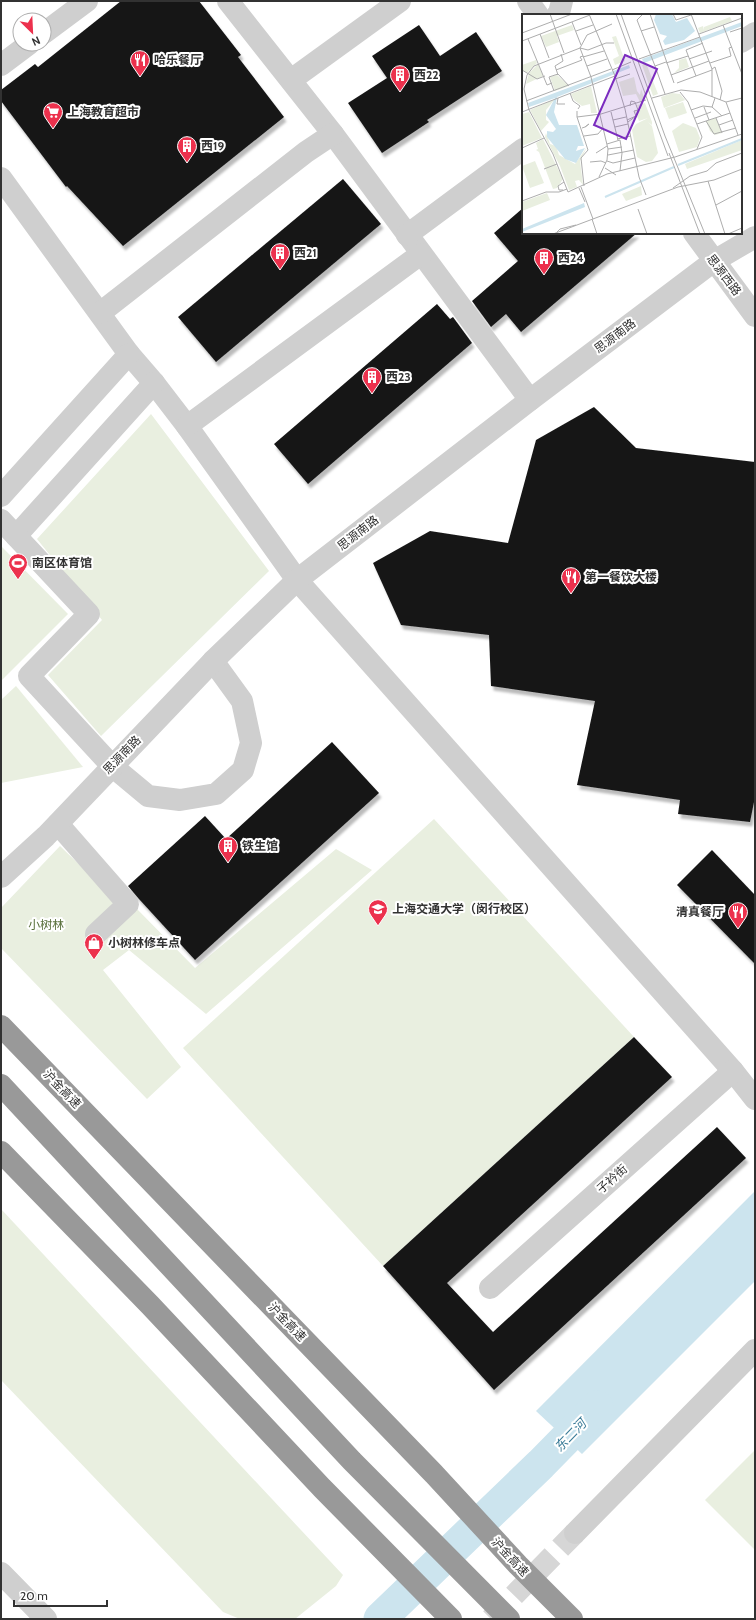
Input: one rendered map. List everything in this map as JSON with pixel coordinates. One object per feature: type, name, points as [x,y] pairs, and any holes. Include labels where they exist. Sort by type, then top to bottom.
[{"type":"highway","name":"沪金高速","points":[[1,1026],[434,1474],[518,1565],[572,1619]]},
{"type":"highway","points":[[1,1085],[352,1460],[509,1619]]},
{"type":"highway","points":[[1,1152],[370,1536],[452,1619]]},
{"type":"lane","points":[[52,27],[87,1]]},
{"type":"lane","points":[[228,1],[332,134],[530,400]]},
{"type":"lane","points":[[291,80],[400,1]]},
{"type":"lane","points":[[528,1],[537,14]]},
{"type":"lane","points":[[559,14],[562,1]]},
{"type":"lane","points":[[742,41],[755,33]]},
{"type":"lane","points":[[1,65],[19,52]]},
{"type":"lane","points":[[100,313],[306,152],[332,134]]},
{"type":"lane","points":[[406,235],[522,150]]},
{"type":"lane","points":[[1,178],[129,354],[154,383],[186,426],[296,580],[733,1070],[755,1099]]},
{"type":"lane","name":"思源西路","points":[[695,234],[755,316]]},
{"type":"lane","name":"思源南路","points":[[1,877],[58,824],[212,661],[296,580],[714,261],[755,237]]},
{"type":"lane","points":[[186,426],[421,254]]},
{"type":"lane","points":[[1,496],[129,354]]},
{"type":"lane","points":[[16,536],[154,383]]},
{"type":"lane","points":[[1,520],[88,614],[29,676],[112,766],[148,796],[180,800],[216,794],[243,770],[251,743],[242,701],[212,661]]},
{"type":"lane","points":[[58,824],[128,904],[96,934]]},
{"type":"lane","name":"子衿街","points":[[490,1288],[733,1070]]},
{"type":"lane","points":[[575,1533],[755,1350]]},
{"type":"lane","points":[[1,1573],[46,1619]]},
{"type":"green space","points":[[151,414],[269,571],[101,736],[48,675],[102,620],[37,539]]},
{"type":"green space","name":"南区体育馆","points":[[1,546],[68,614],[1,681]]},
{"type":"green space","points":[[16,686],[83,767],[1,783],[1,700]]},
{"type":"green space","points":[[434,819],[634,1037],[383,1266],[183,1048]]},
{"type":"green space","name":"小树林","points":[[60,846],[119,903],[137,909],[195,968],[336,849],[372,870],[206,1014],[129,950],[103,970],[181,1067],[147,1099],[1,948],[1,908]]},
{"type":"green space","points":[[1,1209],[343,1575],[336,1586],[295,1619],[240,1619],[223,1612],[1,1380]]},
{"type":"green space","points":[[755,1450],[755,1550],[705,1500]]},
{"type":"water","points":[[755,1191],[755,1281],[582,1454],[536,1411]]},
{"type":"building","points":[[121,1],[199,1],[241,55],[238,57],[284,117],[123,246],[67,186],[66,187],[1,101],[1,90],[35,64],[38,67]]},
{"type":"building","name":"西22","points":[[419,25],[440,56],[476,32],[502,71],[427,120],[429,122],[382,153],[348,103],[387,78],[372,56]]},
{"type":"building","name":"西21","points":[[343,179],[381,224],[216,362],[178,317]]},
{"type":"building","name":"西24","points":[[522,209],[522,234],[636,234],[521,332],[506,314],[491,327],[472,301],[518,261],[494,233]]},
{"type":"building","name":"西23","points":[[437,304],[450,319],[453,317],[472,343],[308,484],[274,444]]},
{"type":"building","name":"第一餐饮大楼","points":[[594,407],[636,448],[755,462],[755,797],[750,822],[678,814],[680,800],[577,785],[595,701],[491,686],[489,635],[401,625],[373,563],[430,531],[508,543],[536,440]]},
{"type":"building","name":"铁生馆","points":[[332,742],[379,793],[195,960],[128,886],[205,816],[226,839]]},
{"type":"building","name":"清真餐厅","points":[[712,850],[755,895],[755,964],[677,885]]},
{"type":"building","points":[[634,1037],[672,1077],[447,1283],[493,1332],[717,1127],[746,1158],[494,1390],[383,1266]]},
{"type":"waterway","name":"东二河","points":[[380,1619],[541,1464],[597,1407]]},
{"type":"tunnel","points":[[491,1619],[575,1533]]},
{"type":"place","name":"哈乐餐厅","points":[[140,77]]},
{"type":"place","name":"西22","points":[[400,92]]},
{"type":"place","name":"上海教育超市","points":[[53,129]]},
{"type":"place","name":"西19","points":[[187,163]]},
{"type":"place","name":"西21","points":[[280,270]]},
{"type":"place","name":"西24","points":[[544,275]]},
{"type":"place","name":"西23","points":[[372,394]]},
{"type":"place","name":"南区体育馆","points":[[18,580]]},
{"type":"place","name":"第一餐饮大楼","points":[[571,594]]},
{"type":"place","name":"铁生馆","points":[[228,863]]},
{"type":"place","name":"上海交通大学（闵行校区）","points":[[378,926]]},
{"type":"place","name":"清真餐厅","points":[[738,929]]},
{"type":"place","name":"小树林修车点","points":[[94,960]]}]
